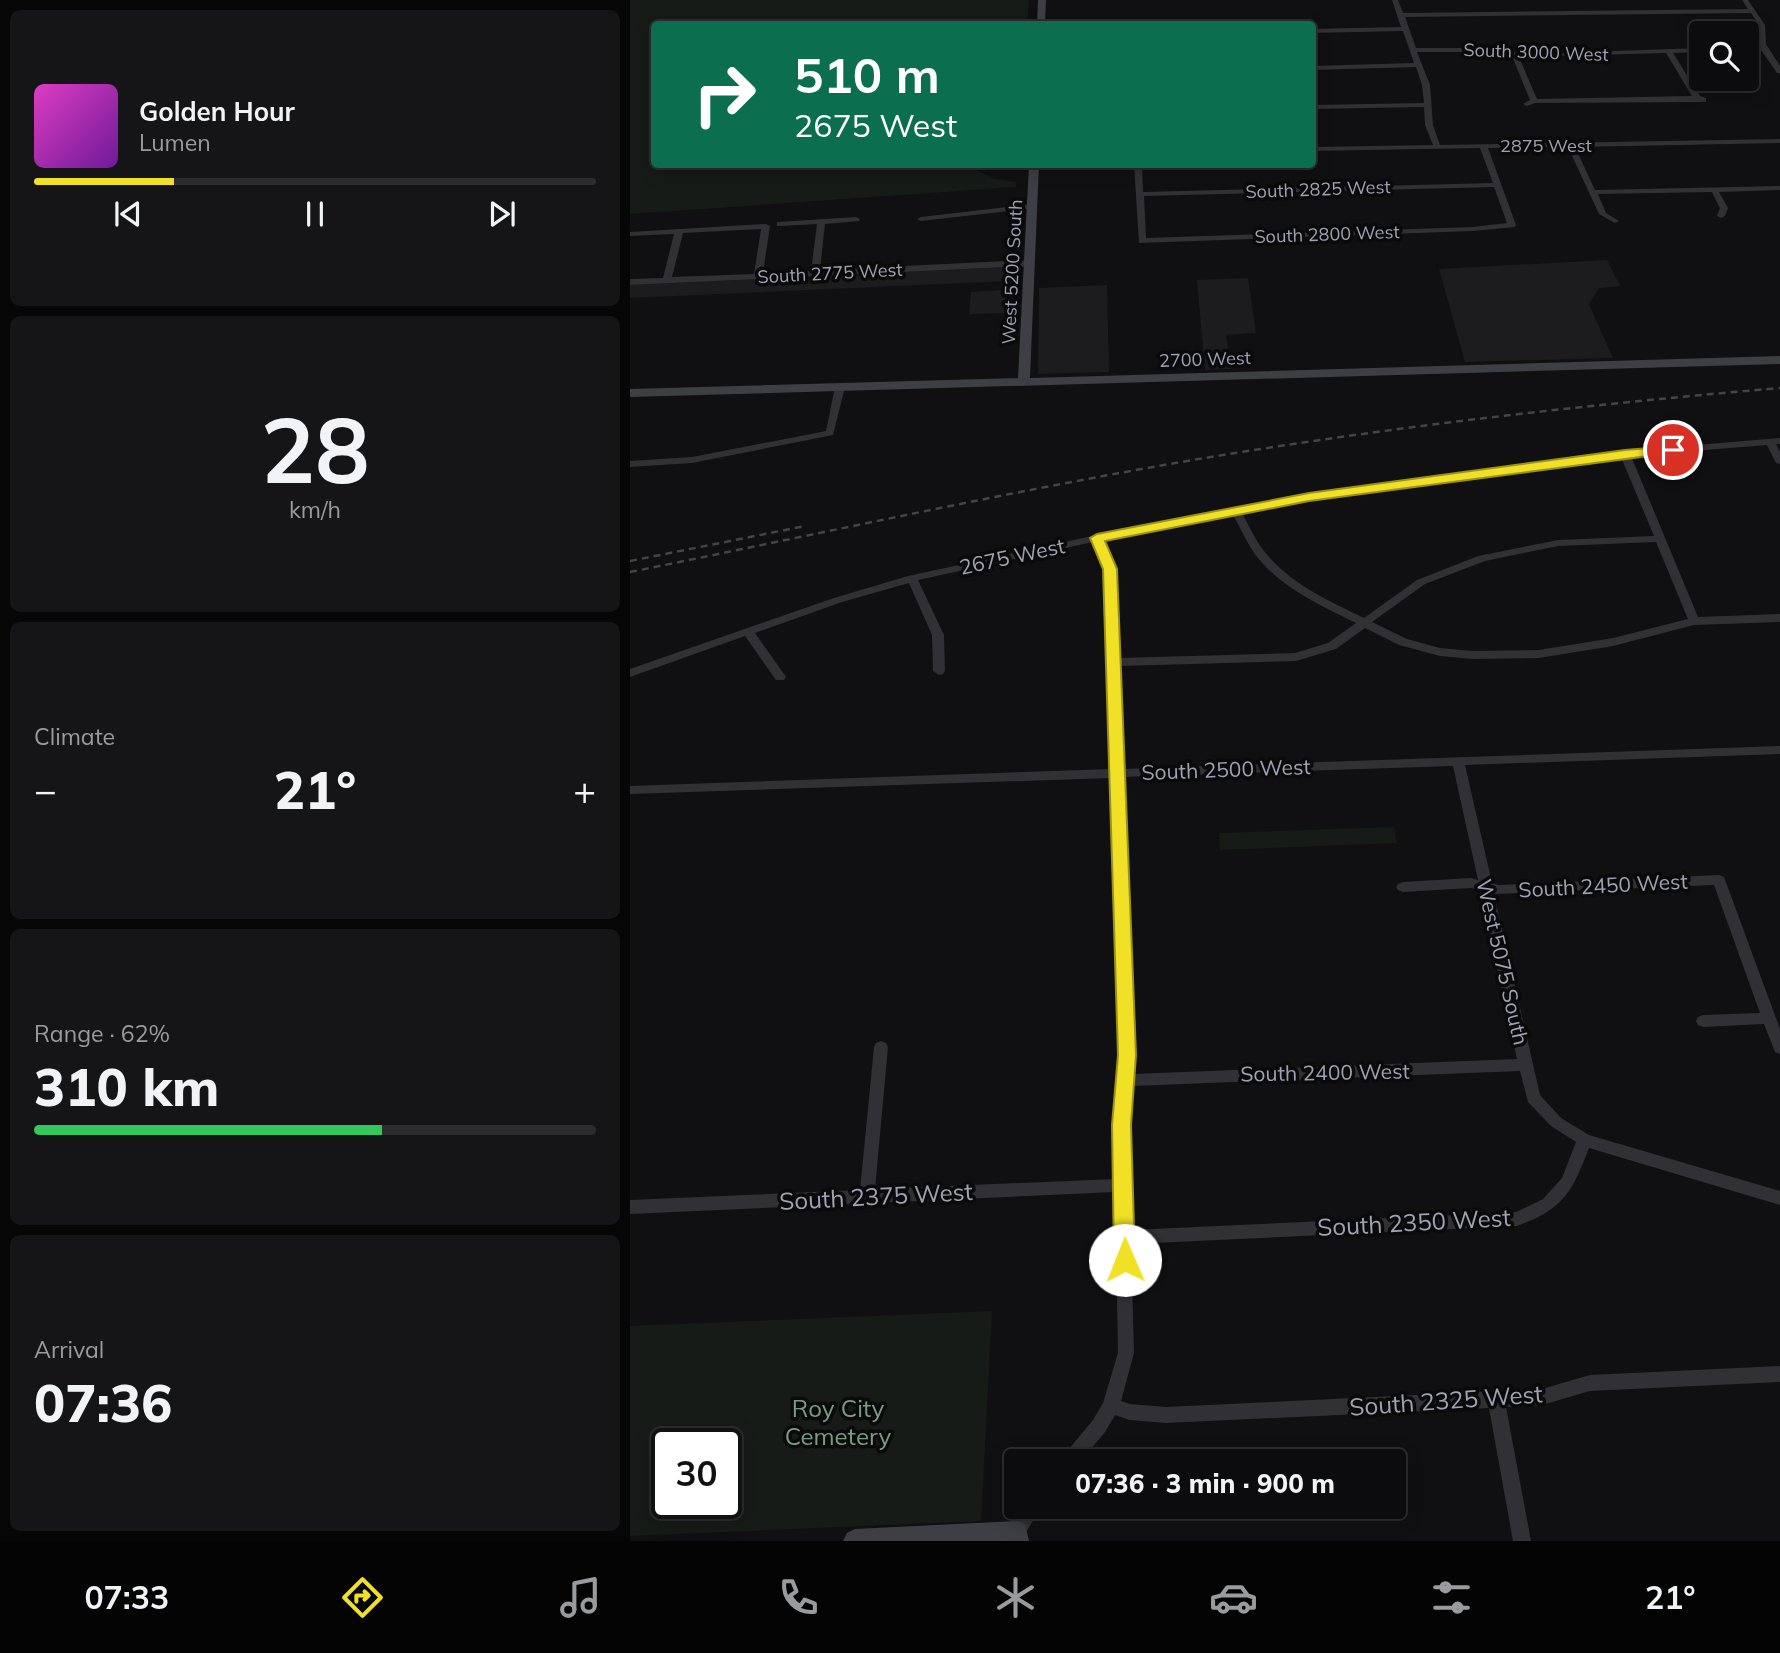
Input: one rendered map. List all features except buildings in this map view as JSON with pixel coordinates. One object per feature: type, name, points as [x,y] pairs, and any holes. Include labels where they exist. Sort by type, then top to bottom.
[{"type":"street","points":[[1041,21],[1042,0]]},
{"type":"street","points":[[1395,0],[1426,85],[1429,125],[1437,146]]},
{"type":"street","points":[[1745,0],[1762,24],[1762,48],[1780,71]]},
{"type":"street","points":[[1401,15],[1754,11]]},
{"type":"street","points":[[1316,31],[1406,29]]},
{"type":"street","name":"South 3000 West","points":[[1413,50],[1478,50],[1515,55],[1689,51]]},
{"type":"street","points":[[1515,55],[1531,102],[1700,99],[1669,53]]},
{"type":"street","points":[[1316,68],[1419,65]]},
{"type":"street","points":[[1316,107],[1427,105]]},
{"type":"street","name":"2875 West","points":[[1316,149],[1780,141]]},
{"type":"street","points":[[1483,145],[1497,184]]},
{"type":"street","points":[[1571,146],[1603,214],[1615,221]]},
{"type":"street","name":"West 5200 South","points":[[1024,381],[1034,168]]},
{"type":"street","points":[[1138,168],[1140,194]]},
{"type":"street","name":"South 2825 West","points":[[1140,194],[1497,184]]},
{"type":"street","name":"South 2800 West","points":[[1140,194],[1142,241],[1473,229],[1512,225],[1497,184]]},
{"type":"street","points":[[1593,192],[1780,188]]},
{"type":"street","points":[[1714,189],[1724,208],[1721,216]]},
{"type":"street","points":[[921,219],[1032,206]]},
{"type":"street","points":[[780,224],[856,219]]},
{"type":"street","points":[[816,273],[821,221]]},
{"type":"street","points":[[630,234],[766,226],[758,276]]},
{"type":"street","points":[[667,281],[679,231]]},
{"type":"street","name":"South 2775 West","points":[[630,282],[1030,263]]},
{"type":"street","name":"2700 West","points":[[630,393],[1780,360]]},
{"type":"street","points":[[630,464],[692,460],[830,433],[840,387]]},
{"type":"street","points":[[1775,442],[1780,461]]},
{"type":"street","name":"2675 West","points":[[630,673],[838,600],[912,578],[1097,538],[1309,497],[1625,454],[1775,442]]},
{"type":"street","points":[[1625,454],[1693,621]]},
{"type":"street","points":[[1236,510],[1258,552],[1306,593],[1403,642],[1440,652],[1472,655],[1576,650],[1693,621],[1780,618]]},
{"type":"street","points":[[1080,1449],[1111,1406],[1126,1353],[1122,1100],[1127,1055],[1118,773],[1110,569],[1097,538]]},
{"type":"street","points":[[1112,662],[1296,657],[1332,646],[1365,625],[1421,582],[1482,558],[1558,543],[1660,539]]},
{"type":"street","points":[[912,578],[938,635],[939,671]]},
{"type":"street","points":[[748,632],[780,677]]},
{"type":"street","name":"South 2500 West","points":[[630,790],[1780,750]]},
{"type":"street","name":"West 5075 South","points":[[1458,761],[1533,1098],[1556,1122],[1585,1140]]},
{"type":"street","name":"South 2450 West","points":[[1403,887],[1471,883],[1500,890],[1720,880],[1769,1018]]},
{"type":"street","points":[[1703,1021],[1769,1018],[1780,1048]]},
{"type":"street","points":[[867,1196],[881,1047]]},
{"type":"street","name":"South 2400 West","points":[[1125,1080],[1525,1065]]},
{"type":"street","points":[[1585,1140],[1780,1198]]},
{"type":"street","name":"South 2350 West","points":[[1124,1237],[1517,1219],[1548,1204],[1568,1182],[1585,1140]]},
{"type":"street","name":"South 2375 West","points":[[630,1208],[1122,1185]]},
{"type":"street","name":"South 2325 West","points":[[1111,1406],[1130,1412],[1166,1415],[1542,1397],[1590,1383],[1780,1374]]},
{"type":"street","points":[[1496,1399],[1522,1541]]},
{"type":"street","points":[[855,1541],[1017,1537],[1026,1519]]},
{"type":"shaded area","points":[[1607,260],[1620,286],[1599,288],[1589,304],[1613,358],[1465,362],[1439,269]]},
{"type":"shaded area","points":[[1011,267],[1010,281],[630,298],[630,285]]},
{"type":"shaded area","points":[[1248,278],[1256,333],[1226,335],[1231,369],[1205,370],[1197,280]]},
{"type":"shaded area","points":[[1107,285],[1109,372],[1038,374],[1039,288]]},
{"type":"shaded area","points":[[1016,289],[1015,313],[969,314],[971,292]]},
{"type":"green space","points":[[630,0],[1029,0],[1027,21],[651,21],[651,168],[971,168],[995,179],[1016,182],[1016,187],[630,214]]},
{"type":"green space","points":[[1394,827],[1397,843],[1220,850],[1219,833]]},
{"type":"green space","name":"Roy City Cemetery","points":[[992,1311],[981,1521],[630,1536],[630,1326]]},
{"type":"railway","points":[[630,572],[1043,487],[1330,438],[1630,402],[1780,388]]},
{"type":"railway","points":[[630,561],[805,526]]},
{"type":"route","points":[[1125,1260],[1121,1125],[1127,1055],[1118,773],[1110,569],[1097,538],[1309,497],[1625,454],[1673,450]]}]
